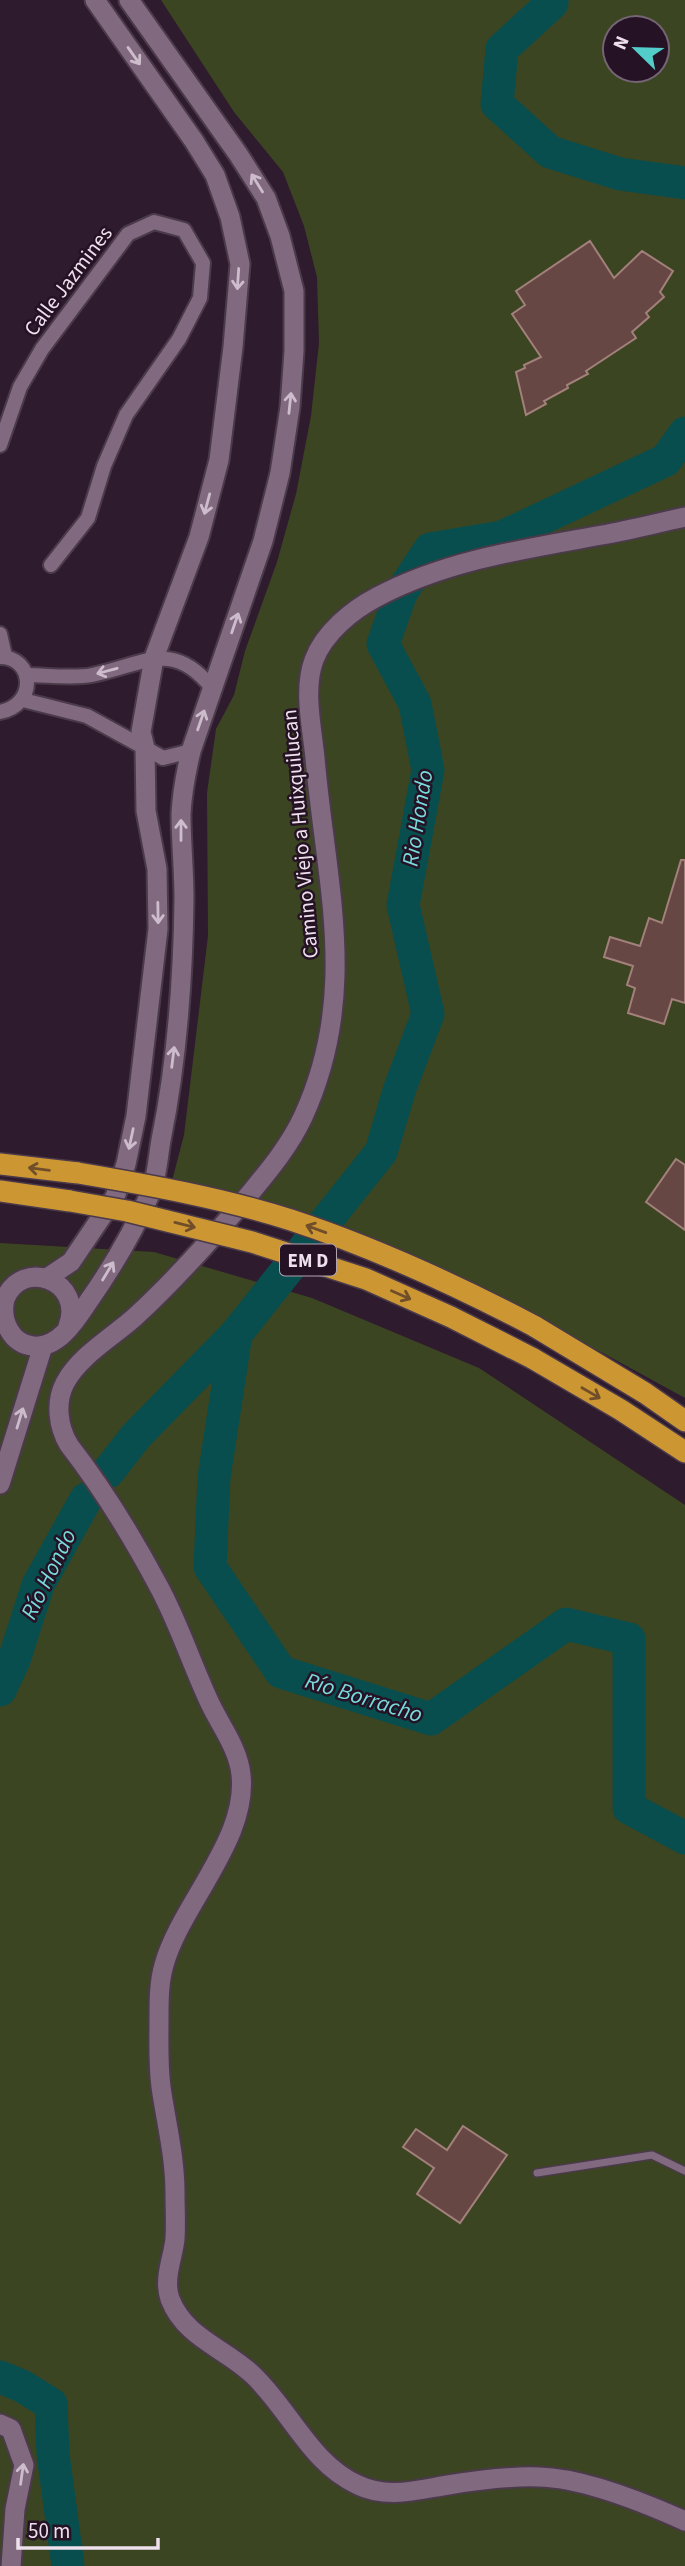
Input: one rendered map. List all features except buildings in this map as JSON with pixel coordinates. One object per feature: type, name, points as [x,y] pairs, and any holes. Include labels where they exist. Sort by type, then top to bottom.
[{"type":"highway","name":"EM D","points":[[0,1164],[78,1173],[194,1196],[291,1220],[415,1266],[534,1326],[645,1393],[685,1421]]},
{"type":"highway","name":"EM D","points":[[0,1191],[127,1210],[252,1242],[366,1279],[451,1317],[532,1358],[621,1410],[685,1452]]},
{"type":"main road","points":[[47,1278],[71,1262],[115,1197],[126,1164],[136,1116],[158,929],[157,869],[146,811],[145,748],[141,732],[154,658],[199,537],[219,460],[240,264],[230,217],[215,175],[94,0]]},
{"type":"main road","points":[[68,1326],[70,1300],[58,1284],[47,1278],[31,1277],[23,1280],[3,1295],[4,1321],[12,1335],[26,1344],[43,1346],[58,1339],[79,1315],[108,1273],[152,1190],[166,1119],[176,1029],[184,897],[181,811],[191,751],[262,541],[280,473],[290,407],[294,351],[294,291],[280,236],[266,198],[129,0]]},
{"type":"main road","name":"Camino Viejo a Huixquilucan","points":[[685,516],[605,535],[525,549],[424,575],[353,611],[331,632],[314,660],[310,683],[317,778],[336,930],[336,987],[329,1032],[316,1084],[302,1120],[278,1160],[197,1257],[73,1370],[60,1398],[59,1420],[62,1433],[118,1516],[161,1589],[209,1702],[230,1738],[240,1768],[241,1799],[230,1832],[214,1867],[174,1938],[160,1983],[160,2077],[174,2174],[175,2242],[167,2287],[171,2300],[186,2325],[199,2338],[253,2375],[306,2442],[334,2470],[356,2485],[385,2493],[397,2493],[492,2478],[541,2477],[575,2482],[685,2521]]},
{"type":"main road","points":[[0,1484],[43,1346]]},
{"type":"main road","points":[[0,2424],[11,2429],[24,2465],[15,2509],[11,2566]]},
{"type":"street","name":"Calle Jazmines","points":[[0,445],[20,387],[42,349],[128,234],[154,222],[184,230],[203,262],[200,298],[179,339],[126,415],[104,466],[88,518],[51,565]]},
{"type":"street","points":[[0,634],[2,656],[18,663],[26,675],[27,688],[23,700],[12,709],[0,712]]},
{"type":"street","points":[[26,675],[90,676],[154,658],[182,661],[199,672],[212,688]]},
{"type":"street","points":[[23,700],[88,716],[163,758],[191,751]]},
{"type":"lane","points":[[537,2173],[652,2155],[685,2171]]},
{"type":"green space","points":[[161,0],[685,0],[685,1398],[601,1352],[519,1314],[172,1181],[184,1135],[208,936],[207,793],[216,729],[234,695],[245,651],[277,562],[296,494],[311,416],[319,343],[317,277],[304,226],[283,172],[234,112]]},
{"type":"green space","points":[[0,1243],[154,1252],[312,1298],[479,1368],[685,1505],[685,2566],[0,2566]]},
{"type":"waterway","name":"Rio Hondo","points":[[552,0],[552,3],[502,49],[497,104],[550,152],[620,174],[685,183]]},
{"type":"waterway","name":"Rio Hondo","points":[[108,1472],[136,1436],[236,1334],[381,1152],[400,1088],[428,1014],[403,905],[428,770],[415,704],[383,644],[401,593],[430,549],[502,537],[666,460],[685,433]]},
{"type":"waterway","name":"Río Borracho","points":[[236,1334],[214,1477],[210,1567],[281,1672],[431,1719],[566,1624],[629,1639],[629,1808],[685,1838]]},
{"type":"waterway","name":"Río Hondo","points":[[0,1690],[14,1660],[38,1585],[86,1499]]},
{"type":"waterway","name":"Río Hondo","points":[[0,2377],[22,2386],[51,2404],[53,2454],[68,2566]]}]
